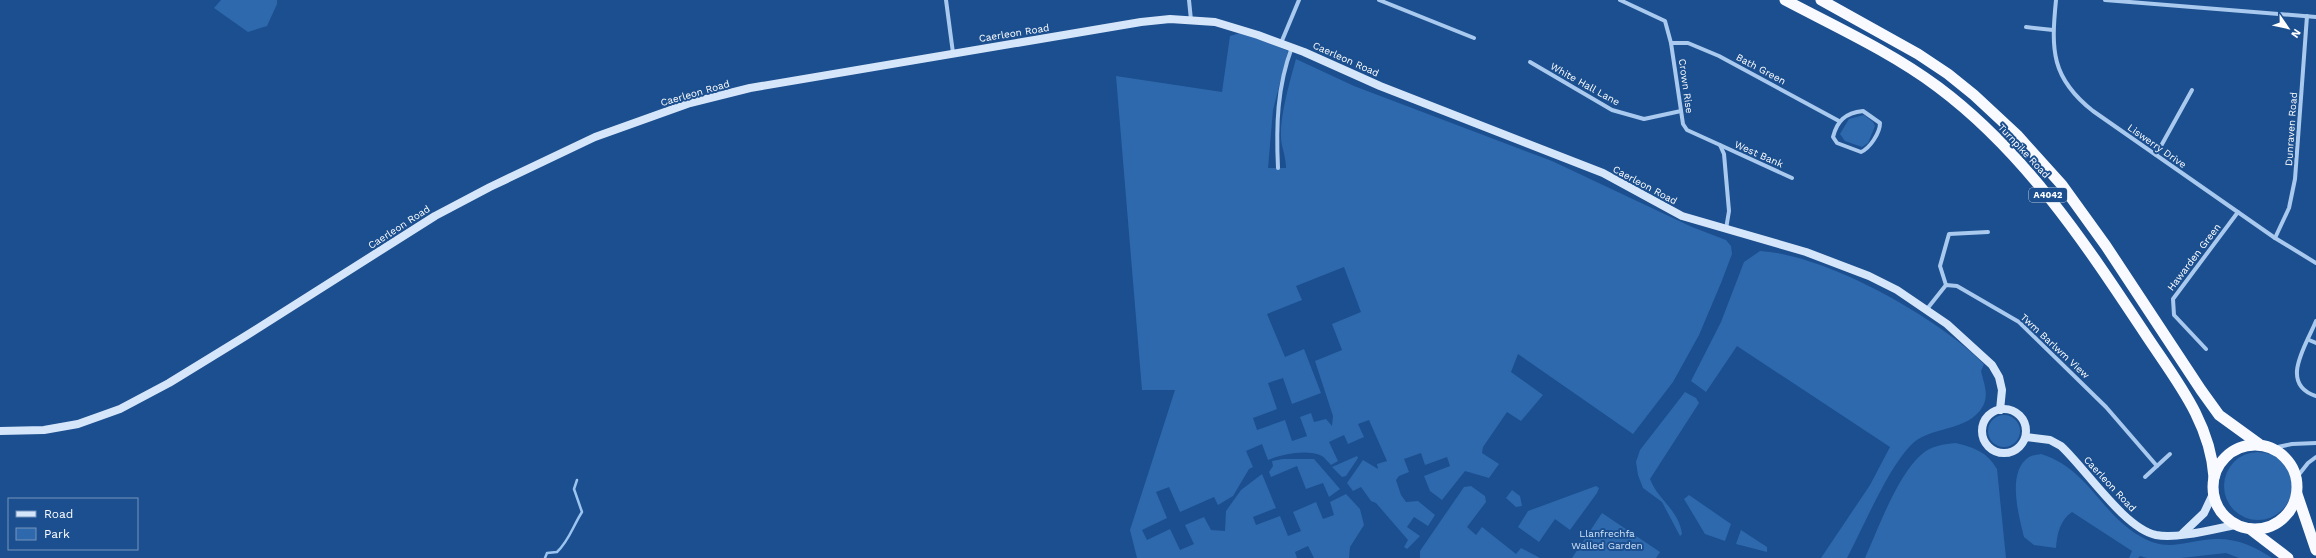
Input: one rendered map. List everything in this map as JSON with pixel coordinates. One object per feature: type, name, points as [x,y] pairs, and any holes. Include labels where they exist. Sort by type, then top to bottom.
[{"type":"highway","name":"Turnpike Road","points":[[1785,0],[1907,66],[1938,87],[1984,126],[2029,172],[2094,257],[2190,401],[2209,443],[2214,477]]},
{"type":"highway","name":"Turnpike Road","points":[[1821,0],[1911,50],[1948,74],[1998,117],[2017,136],[2062,186],[2106,246],[2219,415],[2259,444]]},
{"type":"highway","points":[[2297,494],[2293,506],[2286,517],[2263,529],[2250,529],[2235,525],[2225,517],[2217,506],[2213,494],[2214,477],[2220,463],[2230,452],[2244,446],[2259,444],[2273,448],[2288,460],[2296,477],[2297,494],[2316,550]]},
{"type":"highway","points":[[2250,529],[2288,558]]},
{"type":"main road","name":"Caerleon Road","points":[[0,431],[44,430],[78,424],[120,409],[169,383],[435,216],[595,137],[690,103],[750,88],[1141,22],[1170,19],[1191,20],[1232,26],[1292,47],[1380,86],[1603,173],[1682,216],[1841,264],[1897,290],[1947,324],[1992,365],[2000,377],[2002,390],[2000,410]]},
{"type":"main road","points":[[2000,410],[2007,410],[2020,416],[2026,428],[2026,437],[2019,447],[2006,453],[1992,449],[1986,444],[1982,429],[1988,416],[2000,410]]},
{"type":"main road","name":"Caerleon Road","points":[[2026,437],[2050,440],[2066,451],[2129,519],[2142,529],[2157,535],[2183,533],[2235,525]]},
{"type":"main road","points":[[2183,533],[2204,513],[2213,494]]},
{"type":"street","points":[[946,0],[953,53]]},
{"type":"street","points":[[1189,0],[1191,20]]},
{"type":"street","points":[[1281,43],[1300,0]]},
{"type":"street","points":[[1379,0],[1474,38]]},
{"type":"street","name":"Crown Rise","points":[[1620,0],[1665,21],[1671,43],[1683,124],[1687,130],[1720,145]]},
{"type":"street","name":"Liswerry Drive","points":[[2056,0],[2053,30],[2056,64],[2061,76],[2074,94],[2093,111],[2156,155],[2275,238],[2316,263]]},
{"type":"street","points":[[2105,0],[2316,17]]},
{"type":"street","name":"Dunraven Road","points":[[2275,238],[2289,208],[2295,179],[2308,16]]},
{"type":"street","points":[[2026,27],[2053,30]]},
{"type":"street","name":"Bath Green","points":[[1671,43],[1688,43],[1719,56],[1839,121]]},
{"type":"street","points":[[1278,168],[1276,142],[1278,98],[1292,47]]},
{"type":"street","name":"White Hall Lane","points":[[1530,62],[1612,110],[1644,119],[1681,111]]},
{"type":"street","points":[[2156,155],[2192,90]]},
{"type":"street","points":[[1863,111],[1878,120],[1880,126],[1870,145],[1861,152],[1836,143],[1833,137],[1839,121],[1842,118],[1863,111]]},
{"type":"street","points":[[1720,145],[1724,154],[1729,211],[1726,229]]},
{"type":"street","name":"West Bank","points":[[1720,145],[1792,178]]},
{"type":"street","name":"Hawarden Green","points":[[2206,349],[2174,315],[2173,299],[2238,212]]},
{"type":"street","points":[[1927,309],[1946,285],[1940,266],[1949,234],[1988,232]]},
{"type":"street","name":"Twm Barlwm View","points":[[1946,285],[1957,286],[2019,322],[2106,407],[2157,466]]},
{"type":"street","points":[[2316,321],[2309,340],[2298,360],[2296,376],[2300,387],[2316,396]]},
{"type":"street","points":[[2309,340],[2316,344]]},
{"type":"street","points":[[2273,448],[2316,442]]},
{"type":"street","points":[[2145,477],[2170,454]]},
{"type":"street","points":[[2296,477],[2308,463],[2316,458]]},
{"type":"green space","points":[[221,0],[277,0],[277,4],[267,26],[248,32],[214,8]]},
{"type":"green space","points":[[1240,33],[1257,38],[1288,51],[1273,110],[1268,168],[1286,168],[1281,141],[1281,129],[1286,98],[1296,59],[1354,86],[1552,161],[1692,227],[1726,240],[1731,246],[1732,254],[1699,335],[1673,382],[1633,434],[1518,354],[1511,372],[1543,395],[1521,421],[1507,412],[1483,447],[1482,453],[1499,464],[1489,478],[1465,471],[1442,500],[1430,491],[1424,476],[1450,466],[1447,457],[1425,465],[1421,453],[1404,459],[1409,472],[1399,476],[1396,480],[1401,495],[1406,502],[1418,501],[1435,515],[1428,526],[1414,517],[1407,527],[1420,536],[1407,549],[1404,547],[1408,540],[1376,503],[1371,501],[1361,487],[1353,491],[1347,483],[1363,460],[1378,469],[1377,464],[1387,461],[1369,420],[1358,424],[1364,437],[1348,444],[1344,435],[1329,442],[1338,461],[1331,465],[1322,456],[1309,453],[1288,454],[1268,460],[1262,444],[1246,451],[1253,467],[1249,469],[1233,496],[1218,505],[1214,497],[1180,512],[1169,487],[1156,492],[1167,518],[1142,530],[1147,540],[1170,529],[1180,550],[1194,544],[1185,525],[1204,517],[1211,530],[1225,531],[1226,511],[1241,490],[1262,474],[1276,508],[1253,517],[1256,525],[1280,516],[1288,536],[1301,531],[1293,512],[1316,502],[1323,519],[1334,515],[1330,502],[1346,494],[1360,509],[1364,525],[1350,547],[1349,558],[1314,558],[1308,546],[1295,552],[1297,558],[1137,558],[1130,530],[1175,390],[1142,390],[1116,76],[1222,92],[1230,36]],"holes":[[[1344,267],[1361,312],[1332,324],[1342,350],[1315,361],[1333,416],[1332,426],[1326,419],[1314,422],[1311,413],[1300,417],[1307,436],[1292,441],[1285,420],[1257,430],[1253,418],[1277,409],[1268,383],[1283,378],[1292,404],[1321,393],[1304,349],[1285,357],[1267,314],[1302,300],[1296,286]]]},
{"type":"green space","points":[[1864,115],[1873,122],[1875,126],[1868,143],[1862,147],[1845,141],[1840,134],[1849,119]]},
{"type":"green space","points":[[1760,251],[1787,255],[1817,264],[1880,291],[1939,327],[1964,346],[1984,364],[1981,371],[1986,393],[1983,406],[1976,415],[1968,421],[1927,435],[1918,439],[1910,446],[1892,470],[1884,484],[1847,558],[1821,558],[1870,485],[1890,447],[1737,346],[1706,392],[1691,381],[1721,322],[1744,262]]},
{"type":"green space","points":[[1685,392],[1696,398],[1699,403],[1650,479],[1658,493],[1677,518],[1682,534],[1680,536],[1662,502],[1643,488],[1638,475],[1636,462],[1640,450]]},
{"type":"green space","points":[[2004,415],[2010,416],[2017,422],[2020,431],[2019,437],[2013,444],[2004,447],[1998,446],[1991,440],[1988,431],[1989,425],[1995,418]]},
{"type":"green space","points":[[1956,443],[1969,447],[1985,455],[1997,469],[2006,558],[1865,558],[1889,503],[1913,463],[1929,449]]},
{"type":"green space","points":[[2258,452],[2271,455],[2282,462],[2289,473],[2292,486],[2289,499],[2282,510],[2271,517],[2258,520],[2245,517],[2234,510],[2227,499],[2224,486],[2227,473],[2234,462],[2245,455]]},
{"type":"green space","points":[[2041,454],[2070,469],[2082,480],[2113,515],[2138,535],[2149,541],[2168,545],[2215,539],[2238,541],[2252,546],[2272,558],[2239,558],[2226,553],[2181,558],[2147,558],[2140,556],[2138,558],[2129,558],[2132,551],[2072,512],[2062,523],[2057,538],[2056,548],[2034,545],[2024,537],[2017,506],[2016,483],[2022,464],[2030,456]]},
{"type":"green space","points":[[1357,456],[1358,458],[1346,476],[1342,477],[1332,467]]},
{"type":"green space","points":[[1283,459],[1314,459],[1340,489],[1329,497],[1323,483],[1306,489],[1297,466],[1271,477],[1269,472],[1273,466],[1272,461]]},
{"type":"green space","points":[[1471,486],[1485,496],[1486,502],[1467,527],[1476,535],[1482,527],[1516,554],[1521,548],[1540,558],[1420,558],[1420,551],[1464,487]]},
{"type":"green space","points":[[1596,486],[1599,488],[1597,493],[1570,530],[1555,519],[1539,542],[1518,527],[1528,511]]},
{"type":"green space","points":[[1512,490],[1520,496],[1522,506],[1516,507],[1506,498]]},
{"type":"green space","points":[[1689,495],[1731,524],[1725,541],[1705,534],[1684,499]]},
{"type":"green space","name":"Llanfrechfa Walled Garden","points":[[1602,513],[1660,552],[1656,558],[1572,558]]},
{"type":"green space","points":[[1741,530],[1767,547],[1767,552],[1736,544]]},
{"type":"waterway","points":[[545,558],[547,553],[557,552],[561,548],[582,512],[574,489],[577,480]]}]
